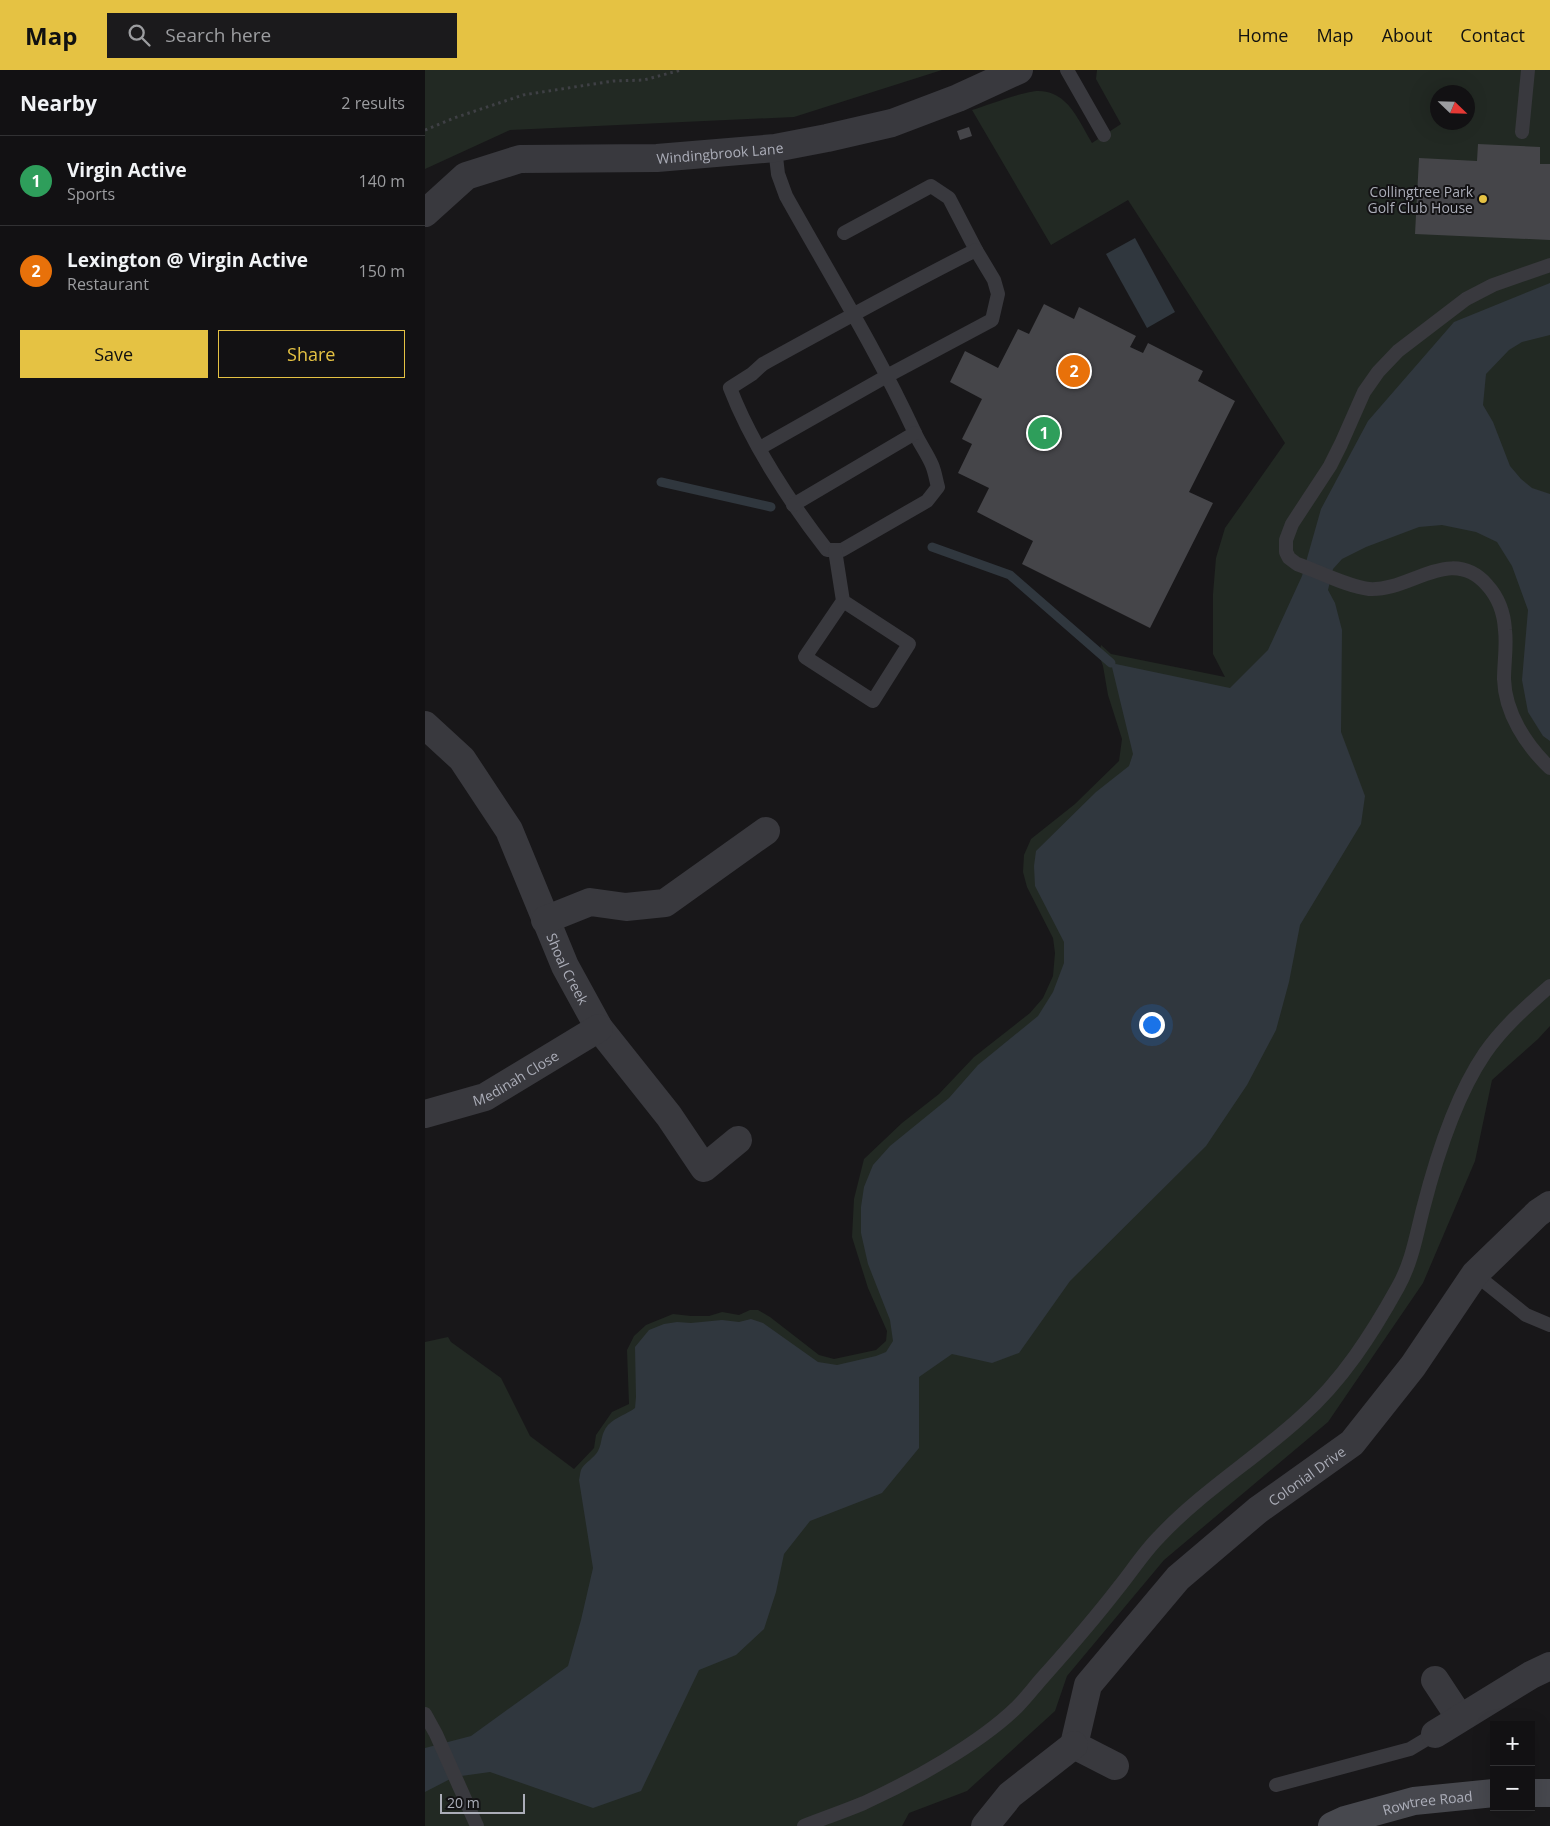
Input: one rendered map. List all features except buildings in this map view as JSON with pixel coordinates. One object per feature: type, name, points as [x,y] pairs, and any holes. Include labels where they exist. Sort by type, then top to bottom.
[{"type":"street","name":"Windingbrook Lane","points":[[425,213],[466,176],[520,159],[657,158],[775,148],[892,123],[958,98],[1019,70]]},
{"type":"street","name":"Shoal Creek","points":[[425,725],[462,759],[509,830],[565,966],[599,1028],[669,1116],[703,1168],[738,1140]]},
{"type":"street","points":[[545,920],[590,902],[626,908],[665,903],[766,831]]},
{"type":"street","name":"Medinah Close","points":[[425,1114],[485,1097],[599,1028]]},
{"type":"street","name":"Colonial Drive","points":[[1075,1745],[1088,1686],[1177,1578],[1258,1510],[1352,1443],[1413,1366],[1475,1274],[1538,1213],[1550,1205]]},
{"type":"street","points":[[1435,1734],[1531,1675],[1550,1666]]},
{"type":"street","points":[[1435,1680],[1460,1718]]},
{"type":"street","points":[[985,1826],[1010,1795],[1075,1745],[1115,1766]]},
{"type":"street","name":"Rowtree Road","points":[[1332,1826],[1345,1820],[1414,1801],[1490,1793]]},
{"type":"street","points":[[1535,1793],[1550,1793]]},
{"type":"lane","points":[[1067,70],[1105,135]]},
{"type":"lane","points":[[1522,132],[1528,70]]},
{"type":"lane","points":[[775,148],[779,174],[786,196],[853,315],[887,376],[899,397],[915,433],[933,466],[938,487],[927,501],[843,550],[827,550],[793,505],[738,408],[730,388],[752,374],[763,364],[853,315],[933,272],[976,250]]},
{"type":"lane","points":[[760,448],[887,376],[993,320],[998,294],[994,280],[949,198],[931,186],[844,233]]},
{"type":"lane","points":[[1550,265],[1493,285],[1466,300],[1398,351],[1378,372],[1364,392],[1330,466],[1292,524],[1286,540],[1286,552],[1289,558],[1297,564],[1345,582],[1371,589],[1386,587],[1449,568],[1467,571],[1485,583],[1499,604],[1505,626],[1504,677],[1507,699],[1524,738],[1550,768]]},
{"type":"lane","points":[[793,505],[915,433]]},
{"type":"lane","points":[[835,550],[843,601],[805,657],[873,701],[909,644],[843,601]]},
{"type":"lane","points":[[804,1826],[864,1803],[941,1762],[994,1726],[1017,1706],[1073,1644],[1158,1538],[1192,1506],[1302,1417],[1327,1392],[1365,1341],[1401,1283],[1410,1260],[1422,1210],[1448,1131],[1474,1072],[1486,1052],[1518,1014],[1550,986]]},
{"type":"lane","points":[[1475,1274],[1526,1315],[1550,1325]]},
{"type":"lane","points":[[425,1714],[459,1783],[477,1826]]},
{"type":"lane","points":[[1276,1785],[1410,1748],[1435,1734]]},
{"type":"path","points":[[425,130],[454,118],[523,95],[613,81],[644,80],[681,70]]},
{"type":"shaded area","points":[[425,70],[942,70],[794,117],[510,130],[425,169]]},
{"type":"shaded area","points":[[1097,70],[1550,70],[1550,1026],[1492,1080],[1475,1161],[1423,1283],[1328,1422],[1164,1560],[1067,1676],[1055,1711],[967,1791],[909,1813],[902,1826],[425,1826],[425,1342],[448,1337],[451,1342],[501,1378],[530,1436],[574,1469],[594,1448],[596,1435],[612,1412],[629,1404],[627,1350],[634,1336],[646,1325],[673,1314],[709,1316],[722,1312],[739,1315],[750,1310],[758,1310],[819,1355],[834,1359],[876,1350],[886,1341],[887,1331],[868,1288],[852,1237],[854,1199],[864,1159],[902,1123],[939,1094],[974,1057],[1030,1013],[1043,998],[1053,976],[1055,953],[1053,938],[1027,887],[1023,872],[1024,855],[1031,839],[1075,804],[1119,761],[1122,739],[1108,695],[1099,655],[1101,645],[1111,654],[1225,677],[1213,654],[1213,594],[1216,558],[1225,528],[1285,443],[1128,200],[1051,245],[972,110],[1024,93],[1039,91],[1059,97],[1068,105],[1092,143],[1121,124],[1096,79]]},
{"type":"shaded area","points":[[1135,238],[1175,312],[1147,328],[1106,254]]},
{"type":"shaded area","points":[[1550,283],[1550,335],[1522,342],[1509,350],[1486,374],[1483,405],[1493,422],[1510,466],[1532,488],[1550,494],[1550,741],[1543,736],[1528,712],[1522,680],[1528,610],[1512,566],[1497,542],[1476,532],[1442,525],[1419,527],[1366,547],[1342,559],[1333,569],[1328,590],[1335,603],[1342,630],[1341,732],[1365,796],[1361,824],[1300,925],[1289,982],[1276,1030],[1247,1085],[1206,1146],[1070,1281],[1019,1353],[992,1363],[952,1354],[919,1377],[919,1448],[882,1493],[810,1521],[784,1554],[776,1592],[764,1629],[736,1655],[699,1670],[641,1791],[593,1808],[490,1772],[454,1777],[425,1792],[425,1748],[471,1736],[568,1666],[593,1568],[579,1480],[580,1472],[598,1451],[608,1425],[635,1408],[635,1347],[649,1330],[664,1324],[677,1322],[691,1323],[722,1320],[739,1322],[751,1319],[763,1323],[818,1362],[837,1365],[886,1352],[893,1341],[890,1320],[868,1264],[861,1233],[861,1207],[864,1187],[873,1165],[890,1146],[949,1098],[978,1065],[1038,1016],[1053,992],[1064,963],[1064,942],[1035,886],[1034,866],[1036,851],[1096,792],[1129,766],[1133,754],[1111,663],[1230,688],[1268,650],[1302,576],[1321,509],[1368,421],[1454,322]]},
{"type":"waterway","points":[[661,482],[771,507]]},
{"type":"waterway","points":[[932,547],[1010,575],[1111,663]]},
{"type":"place","name":"Collingtree Park Golf Club House","points":[[1483,199]]},
{"type":"place","name":"Lexington @ Virgin Active","points":[[1074,371]]},
{"type":"place","name":"Virgin Active","points":[[1044,433]]}]
